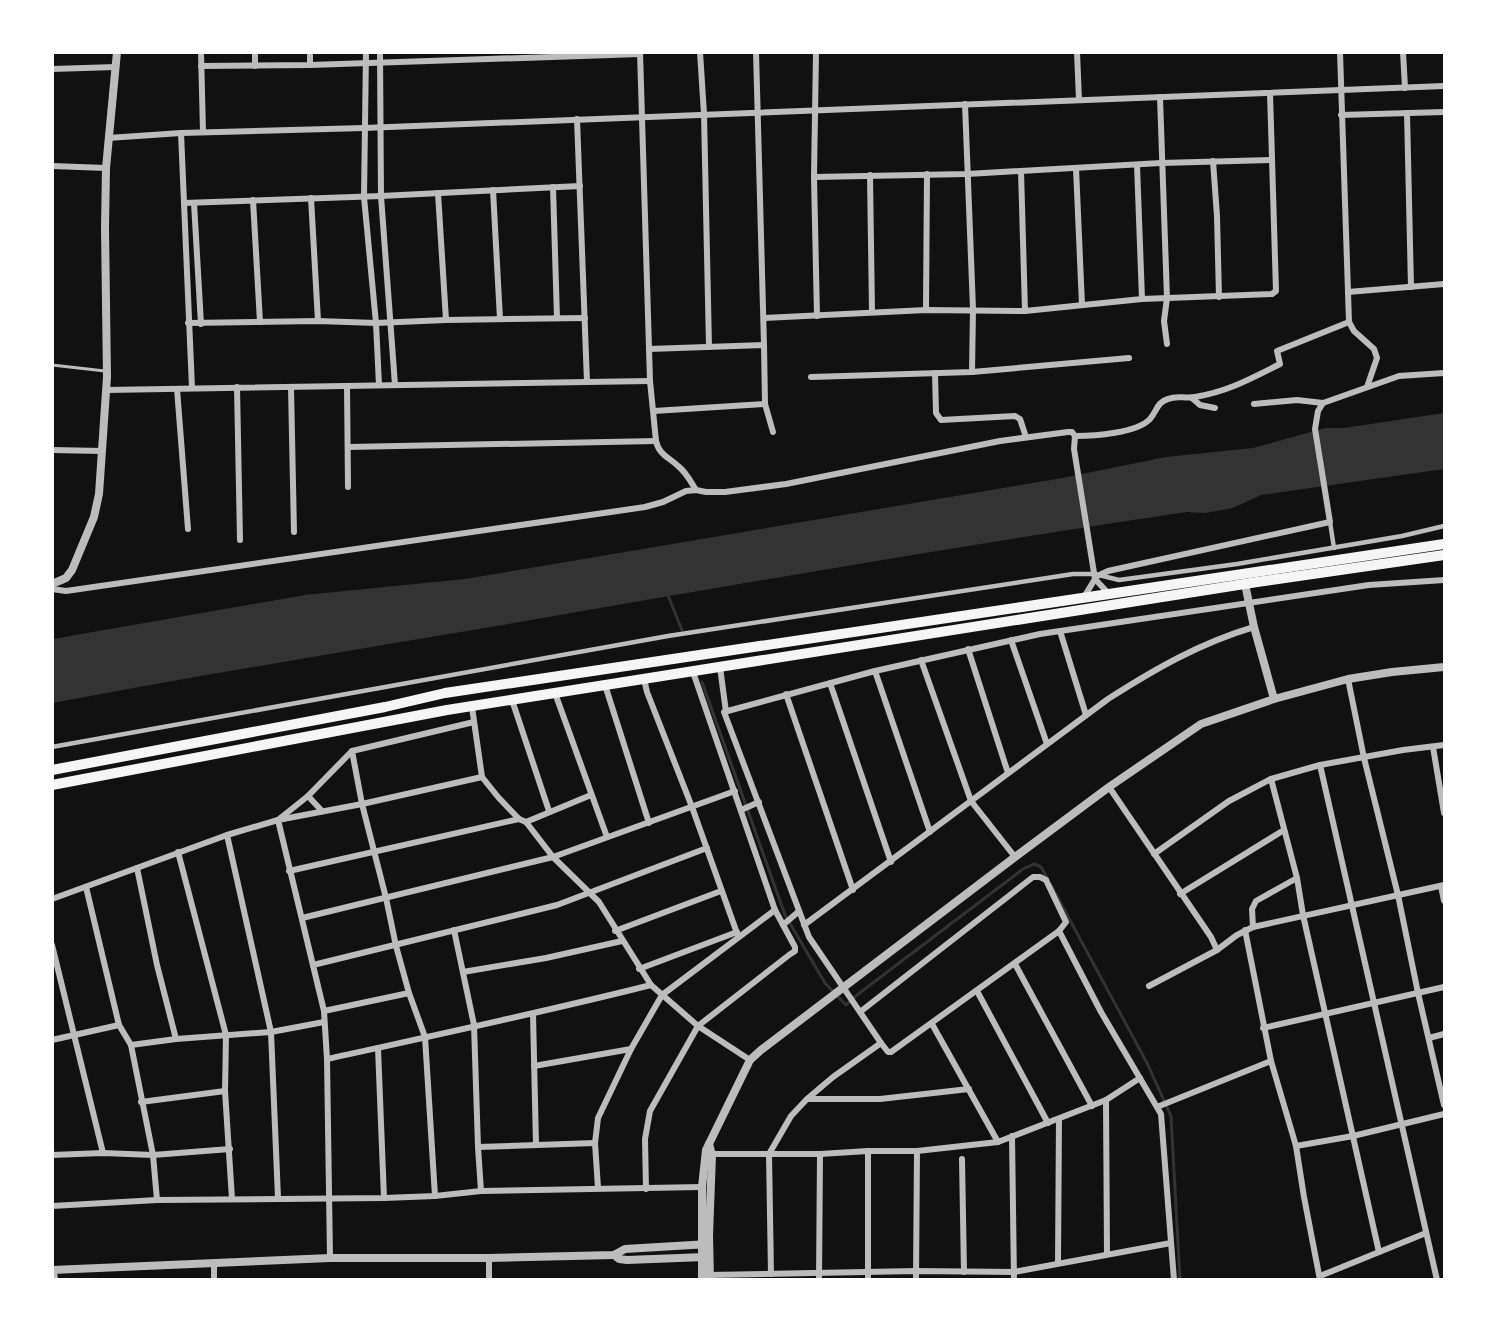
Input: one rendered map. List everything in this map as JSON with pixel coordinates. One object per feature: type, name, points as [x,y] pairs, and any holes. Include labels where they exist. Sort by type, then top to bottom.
[{"type":"main road","points":[[52,770],[468,690],[1444,544]]},
{"type":"main road","points":[[52,785],[512,700],[1245,584],[1444,555]]},
{"type":"main road","points":[[468,690],[472,707]]},
{"type":"street","points":[[52,586],[66,578],[72,570],[94,517],[99,494],[106,390],[106,168],[117,52]]},
{"type":"street","points":[[201,52],[203,132]]},
{"type":"street","points":[[255,52],[255,66]]},
{"type":"street","points":[[310,52],[310,64]]},
{"type":"street","points":[[366,52],[364,197],[376,323],[379,385]]},
{"type":"street","points":[[380,52],[381,196],[395,385]]},
{"type":"street","points":[[434,52],[434,60]]},
{"type":"street","points":[[700,52],[704,114],[709,347]]},
{"type":"street","points":[[756,52],[765,404],[773,432]]},
{"type":"street","points":[[816,52],[814,177],[818,316]]},
{"type":"street","points":[[1077,52],[1079,100]]},
{"type":"street","points":[[1340,52],[1349,322],[1354,331],[1374,349],[1377,358],[1367,387]]},
{"type":"street","points":[[1403,52],[1405,87]]},
{"type":"street","points":[[201,66],[434,60],[490,55],[640,53],[650,381],[656,441],[658,450],[678,466],[696,490]]},
{"type":"street","points":[[52,69],[116,68]]},
{"type":"street","points":[[108,138],[203,132],[364,128],[1444,86]]},
{"type":"street","points":[[764,318],[926,310],[1025,311],[1142,299],[1270,295],[1276,291],[1270,93]]},
{"type":"street","points":[[1160,97],[1167,298],[1164,321],[1167,344]]},
{"type":"street","points":[[965,104],[973,309],[972,372]]},
{"type":"street","points":[[1341,115],[1444,112]]},
{"type":"street","points":[[1407,113],[1411,287]]},
{"type":"street","points":[[577,119],[587,379]]},
{"type":"street","points":[[181,133],[192,388]]},
{"type":"street","points":[[814,177],[967,174],[1161,163],[1271,160]]},
{"type":"street","points":[[1212,161],[1219,297]]},
{"type":"street","points":[[1137,165],[1142,299]]},
{"type":"street","points":[[52,166],[106,168]]},
{"type":"street","points":[[1076,168],[1082,305]]},
{"type":"street","points":[[1021,171],[1025,311]]},
{"type":"street","points":[[926,310],[927,174]]},
{"type":"street","points":[[870,175],[872,312]]},
{"type":"street","points":[[184,203],[580,186]]},
{"type":"street","points":[[553,187],[556,318]]},
{"type":"street","points":[[493,190],[500,319]]},
{"type":"street","points":[[438,193],[446,320]]},
{"type":"street","points":[[311,198],[318,321]]},
{"type":"street","points":[[253,200],[260,322]]},
{"type":"street","points":[[194,203],[201,324]]},
{"type":"street","points":[[1348,292],[1444,284]]},
{"type":"street","points":[[188,323],[318,321],[392,323],[585,318]]},
{"type":"street","points":[[52,586],[66,591],[645,507],[696,490],[725,492],[786,484],[1026,437],[1068,432],[1072,432],[1075,436],[1093,436],[1142,424],[1151,418],[1159,404],[1165,399],[1178,396],[1192,398],[1232,388],[1248,381],[1280,364],[1277,351],[1349,322]]},
{"type":"street","points":[[649,348],[765,345]]},
{"type":"street","points":[[811,377],[972,372],[1129,358]]},
{"type":"street","points":[[1254,404],[1288,400],[1323,403],[1399,376],[1444,373]]},
{"type":"street","points":[[935,374],[936,412],[941,420],[1015,416],[1020,419],[1026,437]]},
{"type":"street","points":[[106,390],[587,379],[650,381]]},
{"type":"street","points":[[347,386],[348,487]]},
{"type":"street","points":[[237,387],[240,540]]},
{"type":"street","points":[[291,387],[294,532]]},
{"type":"street","points":[[177,389],[188,528]]},
{"type":"street","points":[[1192,398],[1200,405],[1215,408]]},
{"type":"street","points":[[1323,403],[1318,411],[1315,429],[1334,548]]},
{"type":"street","points":[[654,411],[765,404]]},
{"type":"street","points":[[1075,436],[1074,448],[1096,576],[1110,594]]},
{"type":"street","points":[[348,447],[656,441]]},
{"type":"street","points":[[52,450],[102,451]]},
{"type":"street","points":[[1083,598],[1096,576],[1108,570],[1330,522]]},
{"type":"street","points":[[52,747],[705,630],[1072,574],[1119,580],[1237,564],[1402,536],[1444,526]]},
{"type":"street","points":[[726,712],[875,670],[1011,640],[1369,585],[1444,580]]},
{"type":"street","points":[[1245,584],[1274,699]]},
{"type":"street","points":[[804,926],[1086,715],[1153,670],[1220,637],[1254,627]]},
{"type":"street","points":[[1060,631],[1086,715]]},
{"type":"street","points":[[1011,640],[1047,744]]},
{"type":"street","points":[[968,649],[1008,773]]},
{"type":"street","points":[[921,660],[971,801],[1015,857]]},
{"type":"street","points":[[720,667],[725,716],[758,802],[796,914],[838,991],[849,997],[888,1052],[977,992],[1059,931],[1066,922],[1046,880],[1033,877],[860,1012]]},
{"type":"street","points":[[1171,1243],[1058,1263],[1014,1276],[916,1271],[868,1276],[771,1274],[707,1278],[705,1244],[709,1144],[750,1060],[1015,857],[1201,724],[1274,699],[1348,679],[1444,667]]},
{"type":"street","points":[[875,670],[930,832]]},
{"type":"street","points":[[646,1189],[645,1139],[650,1111],[698,1026],[795,951],[785,923],[775,910],[743,809],[693,672]]},
{"type":"street","points":[[644,679],[738,934]]},
{"type":"street","points":[[1348,679],[1444,1104]]},
{"type":"street","points":[[830,682],[891,862]]},
{"type":"street","points":[[605,686],[649,823]]},
{"type":"street","points":[[555,693],[607,837]]},
{"type":"street","points":[[786,694],[853,890]]},
{"type":"street","points":[[512,700],[549,812]]},
{"type":"street","points":[[472,707],[482,777],[553,857],[591,893],[605,911],[615,931],[651,985],[698,1026],[750,1060]]},
{"type":"street","points":[[52,899],[178,852],[278,820],[291,813],[352,751],[474,722]]},
{"type":"street","points":[[1154,854],[1229,801],[1271,779],[1320,765],[1403,750],[1444,746]]},
{"type":"street","points":[[1433,747],[1444,813]]},
{"type":"street","points":[[352,751],[362,804],[396,946],[409,993],[425,1037],[435,1196]]},
{"type":"street","points":[[1320,765],[1437,1280]]},
{"type":"street","points":[[291,813],[362,804],[482,777]]},
{"type":"street","points":[[1271,779],[1297,878],[1303,915],[1379,1252]]},
{"type":"street","points":[[1110,787],[1211,937],[1217,950]]},
{"type":"street","points":[[302,918],[553,857],[735,791]]},
{"type":"street","points":[[289,871],[373,851],[522,821],[591,795]]},
{"type":"street","points":[[308,796],[321,810]]},
{"type":"street","points":[[743,809],[758,802]]},
{"type":"street","points":[[278,820],[324,1011],[331,1198],[330,1258]]},
{"type":"street","points":[[1180,894],[1284,830]]},
{"type":"street","points":[[227,835],[272,1032],[278,1198]]},
{"type":"street","points":[[313,965],[557,904],[707,848]]},
{"type":"street","points":[[178,852],[226,1035],[225,1091],[232,1199]]},
{"type":"street","points":[[137,868],[157,965],[176,1039]]},
{"type":"street","points":[[1253,927],[1252,909],[1256,901],[1297,878]]},
{"type":"street","points":[[1149,986],[1217,950],[1253,927],[1443,886],[1444,901]]},
{"type":"street","points":[[86,887],[119,1025],[131,1045],[153,1155],[158,1200]]},
{"type":"street","points":[[615,931],[721,891]]},
{"type":"street","points":[[598,1188],[595,1143],[598,1118],[631,1049],[662,995],[738,934],[775,910]]},
{"type":"street","points":[[785,923],[796,914]]},
{"type":"street","points":[[454,930],[474,1025],[481,1191]]},
{"type":"street","points":[[1245,930],[1263,1028],[1296,1146],[1320,1277],[1426,1233]]},
{"type":"street","points":[[1059,931],[1101,1012],[1159,1107],[1174,1280]]},
{"type":"street","points":[[639,969],[738,934]]},
{"type":"street","points":[[463,972],[546,958],[622,941]]},
{"type":"street","points":[[52,945],[103,1153]]},
{"type":"street","points":[[1015,964],[1092,1106]]},
{"type":"street","points":[[327,1059],[474,1025],[533,1014],[651,985]]},
{"type":"street","points":[[1263,1028],[1444,987]]},
{"type":"street","points":[[977,992],[1048,1123]]},
{"type":"street","points":[[324,1011],[409,993]]},
{"type":"street","points":[[533,1014],[536,1145]]},
{"type":"street","points":[[131,1045],[176,1039],[272,1032],[324,1022]]},
{"type":"street","points":[[932,1024],[998,1142]]},
{"type":"street","points":[[52,1040],[119,1025]]},
{"type":"street","points":[[1429,1038],[1444,1034]]},
{"type":"street","points":[[771,1274],[770,1154],[791,1116],[807,1099],[833,1077],[881,1043]]},
{"type":"street","points":[[378,1048],[384,1198]]},
{"type":"street","points":[[534,1066],[631,1049]]},
{"type":"street","points":[[1159,1107],[1271,1061]]},
{"type":"street","points":[[709,1154],[917,1151],[998,1142],[1106,1100],[1140,1078]]},
{"type":"street","points":[[807,1099],[880,1099],[969,1089]]},
{"type":"street","points":[[141,1102],[225,1091]]},
{"type":"street","points":[[1106,1100],[1107,1254]]},
{"type":"street","points":[[1296,1146],[1353,1136],[1444,1114]]},
{"type":"street","points":[[1058,1263],[1059,1119]]},
{"type":"street","points":[[1012,1136],[1014,1276]]},
{"type":"street","points":[[478,1147],[595,1143]]},
{"type":"street","points":[[53,1152],[153,1155],[230,1149]]},
{"type":"street","points":[[868,1150],[868,1276]]},
{"type":"street","points":[[916,1280],[917,1151]]},
{"type":"street","points":[[705,1244],[702,1187],[709,1154]]},
{"type":"street","points":[[819,1276],[820,1154]]},
{"type":"street","points":[[962,1159],[964,1272]]},
{"type":"street","points":[[52,1206],[158,1200],[384,1198],[481,1191],[702,1187]]},
{"type":"street","points":[[55,1280],[53,1270],[330,1258],[614,1255],[625,1249],[705,1244]]},
{"type":"street","points":[[614,1255],[627,1260],[705,1257]]},
{"type":"street","points":[[489,1258],[489,1280]]},
{"type":"street","points":[[213,1264],[214,1280]]},
{"type":"lane","points":[[52,365],[106,372]]},
{"type":"shaded area","points":[[1444,413],[1444,469],[1261,495],[1233,508],[1205,513],[1187,512],[928,552],[53,703],[53,639],[305,595],[465,579],[1062,478],[1166,457],[1253,448],[1325,428],[1344,428]]},
{"type":"waterway","points":[[667,593],[682,630]]},
{"type":"waterway","points":[[702,682],[785,915],[825,983],[846,1005],[1023,869],[1034,864],[1041,867],[1048,879]]},
{"type":"waterway","points":[[1051,885],[1147,1063],[1171,1116],[1180,1280]]}]
